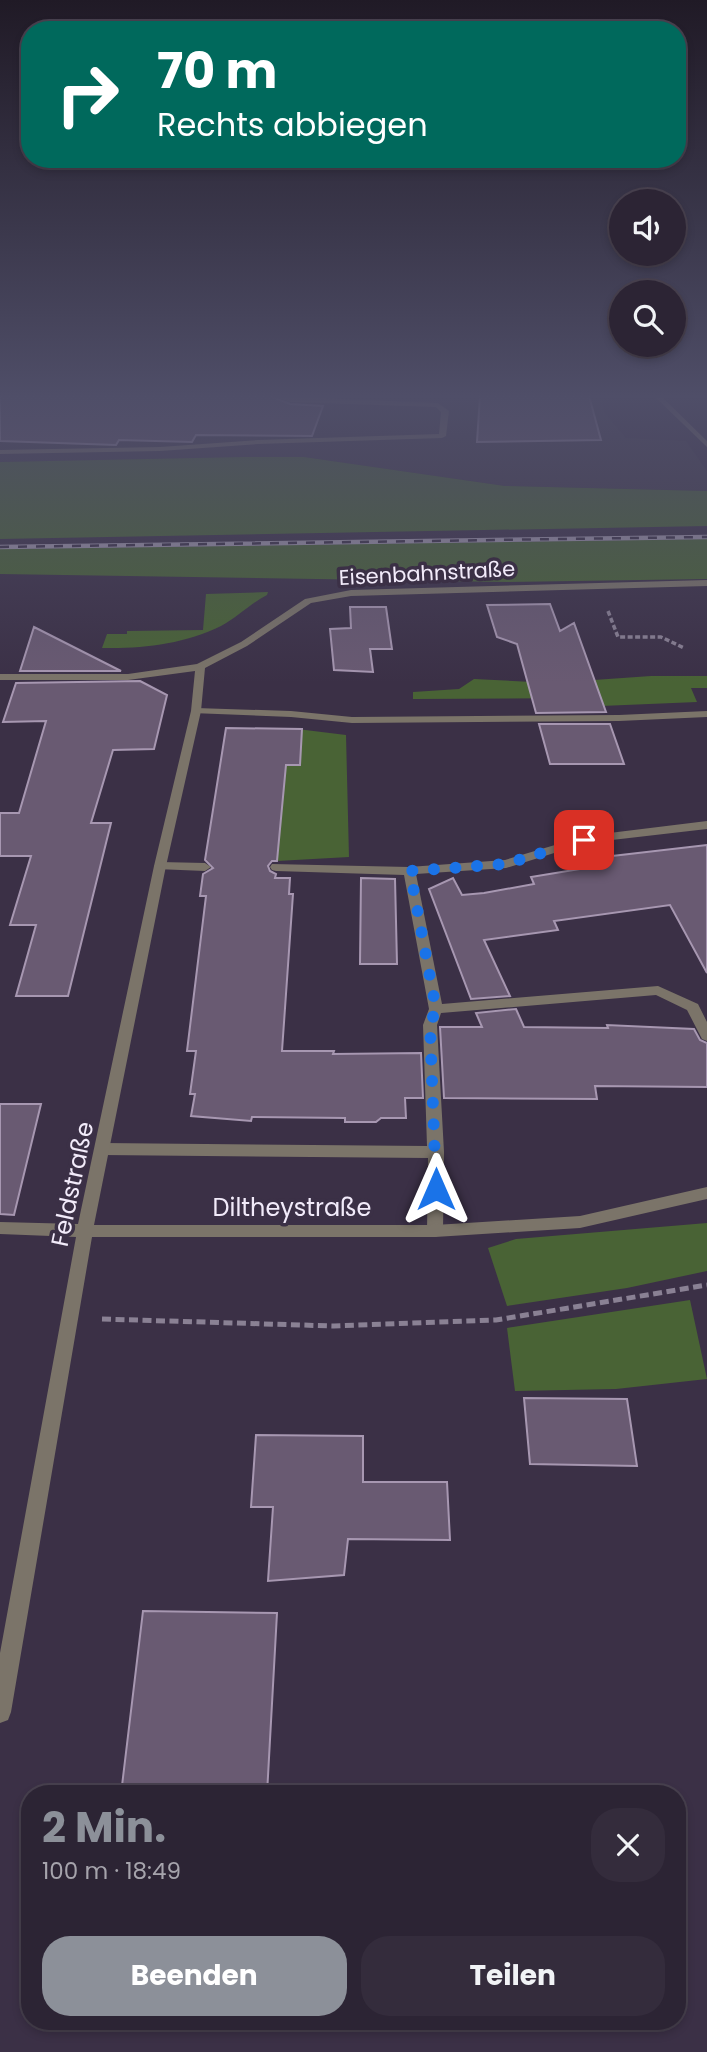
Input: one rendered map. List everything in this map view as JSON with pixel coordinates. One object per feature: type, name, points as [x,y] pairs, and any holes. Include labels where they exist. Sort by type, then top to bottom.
[{"type":"street","name":"Eisenbahnstraße","points":[[0,677],[128,677],[200,667],[244,644],[308,601],[364,593],[707,583]]},
{"type":"street","name":"Feldstraße","points":[[0,1712],[85,1231],[160,866],[196,711],[200,667]]},
{"type":"street","points":[[196,711],[291,714],[352,720],[619,718],[707,714]]},
{"type":"street","points":[[276,867],[410,871],[506,864],[584,840],[707,825]]},
{"type":"street","points":[[160,866],[205,867]]},
{"type":"street","points":[[410,871],[436,1009],[430,1025],[436,1152],[435,1231]]},
{"type":"street","points":[[436,1009],[657,990],[693,1007],[707,1036]]},
{"type":"street","points":[[103,1149],[436,1152]]},
{"type":"street","name":"Diltheystraße","points":[[0,1228],[85,1231],[435,1231],[580,1222],[707,1193]]},
{"type":"path","points":[[598,585],[618,637],[661,637],[684,648]]},
{"type":"path","points":[[69,1318],[334,1326],[495,1320],[707,1285]]},
{"type":"green space","points":[[0,492],[707,492],[707,526],[0,539]]},
{"type":"green space","points":[[707,539],[707,579],[506,582],[0,574],[0,549]]},
{"type":"green space","points":[[268,592],[221,626],[207,632],[178,641],[147,646],[102,648],[107,634],[127,634],[127,631],[203,630],[206,594]]},
{"type":"green space","points":[[651,676],[707,676],[707,688],[691,688],[697,702],[601,706],[581,698],[413,699],[413,692],[459,689],[474,679],[551,683]]},
{"type":"green space","points":[[289,728],[346,735],[349,857],[277,861]]},
{"type":"green space","points":[[707,1223],[707,1271],[627,1288],[507,1306],[488,1248],[516,1239]]},
{"type":"green space","points":[[690,1300],[707,1379],[616,1389],[515,1391],[507,1328]]},
{"type":"building","points":[[550,604],[560,631],[574,623],[606,712],[536,713],[517,644],[497,637],[487,605]]},
{"type":"building","points":[[350,607],[386,607],[392,649],[370,649],[373,672],[334,670],[330,629],[351,628]]},
{"type":"building","points":[[34,627],[121,671],[20,671]]},
{"type":"building","points":[[140,681],[167,695],[154,749],[113,750],[91,823],[111,823],[68,996],[16,996],[36,925],[10,925],[31,856],[0,856],[0,813],[19,813],[46,721],[3,722],[16,683]]},
{"type":"building","points":[[539,724],[610,724],[624,764],[550,764]]},
{"type":"building","points":[[226,728],[302,729],[300,765],[286,765],[277,861],[272,861],[268,866],[270,871],[276,874],[275,878],[290,878],[289,894],[293,894],[282,1051],[334,1051],[333,1054],[421,1053],[423,1098],[405,1098],[406,1118],[345,1122],[345,1118],[252,1117],[251,1121],[191,1116],[195,1094],[190,1094],[196,1051],[187,1051],[206,896],[200,896],[203,874],[213,868],[205,860]]},
{"type":"building","points":[[707,845],[707,973],[670,905],[554,921],[558,930],[484,940],[510,996],[471,999],[429,889],[453,878],[462,895],[484,893],[534,884],[531,877],[598,866],[594,860],[612,856]]},
{"type":"building","points":[[361,878],[395,879],[397,964],[360,964]]},
{"type":"building","points":[[516,1009],[524,1027],[608,1028],[607,1025],[694,1029],[700,1040],[707,1043],[707,1087],[595,1086],[597,1099],[444,1098],[440,1027],[482,1027],[476,1013]]},
{"type":"building","points":[[0,1104],[41,1104],[14,1215],[0,1214]]},
{"type":"building","points":[[524,1398],[627,1399],[637,1466],[530,1464]]},
{"type":"building","points":[[256,1435],[363,1436],[363,1482],[447,1482],[450,1540],[348,1539],[344,1575],[268,1581],[273,1507],[251,1507]]},
{"type":"building","points":[[143,1611],[277,1613],[267,1785],[122,1785]]},
{"type":"railway","points":[[0,547],[707,537]]},
{"type":"route","points":[[436,1189],[430,1025],[436,1009],[410,871],[506,864],[584,840]]}]
